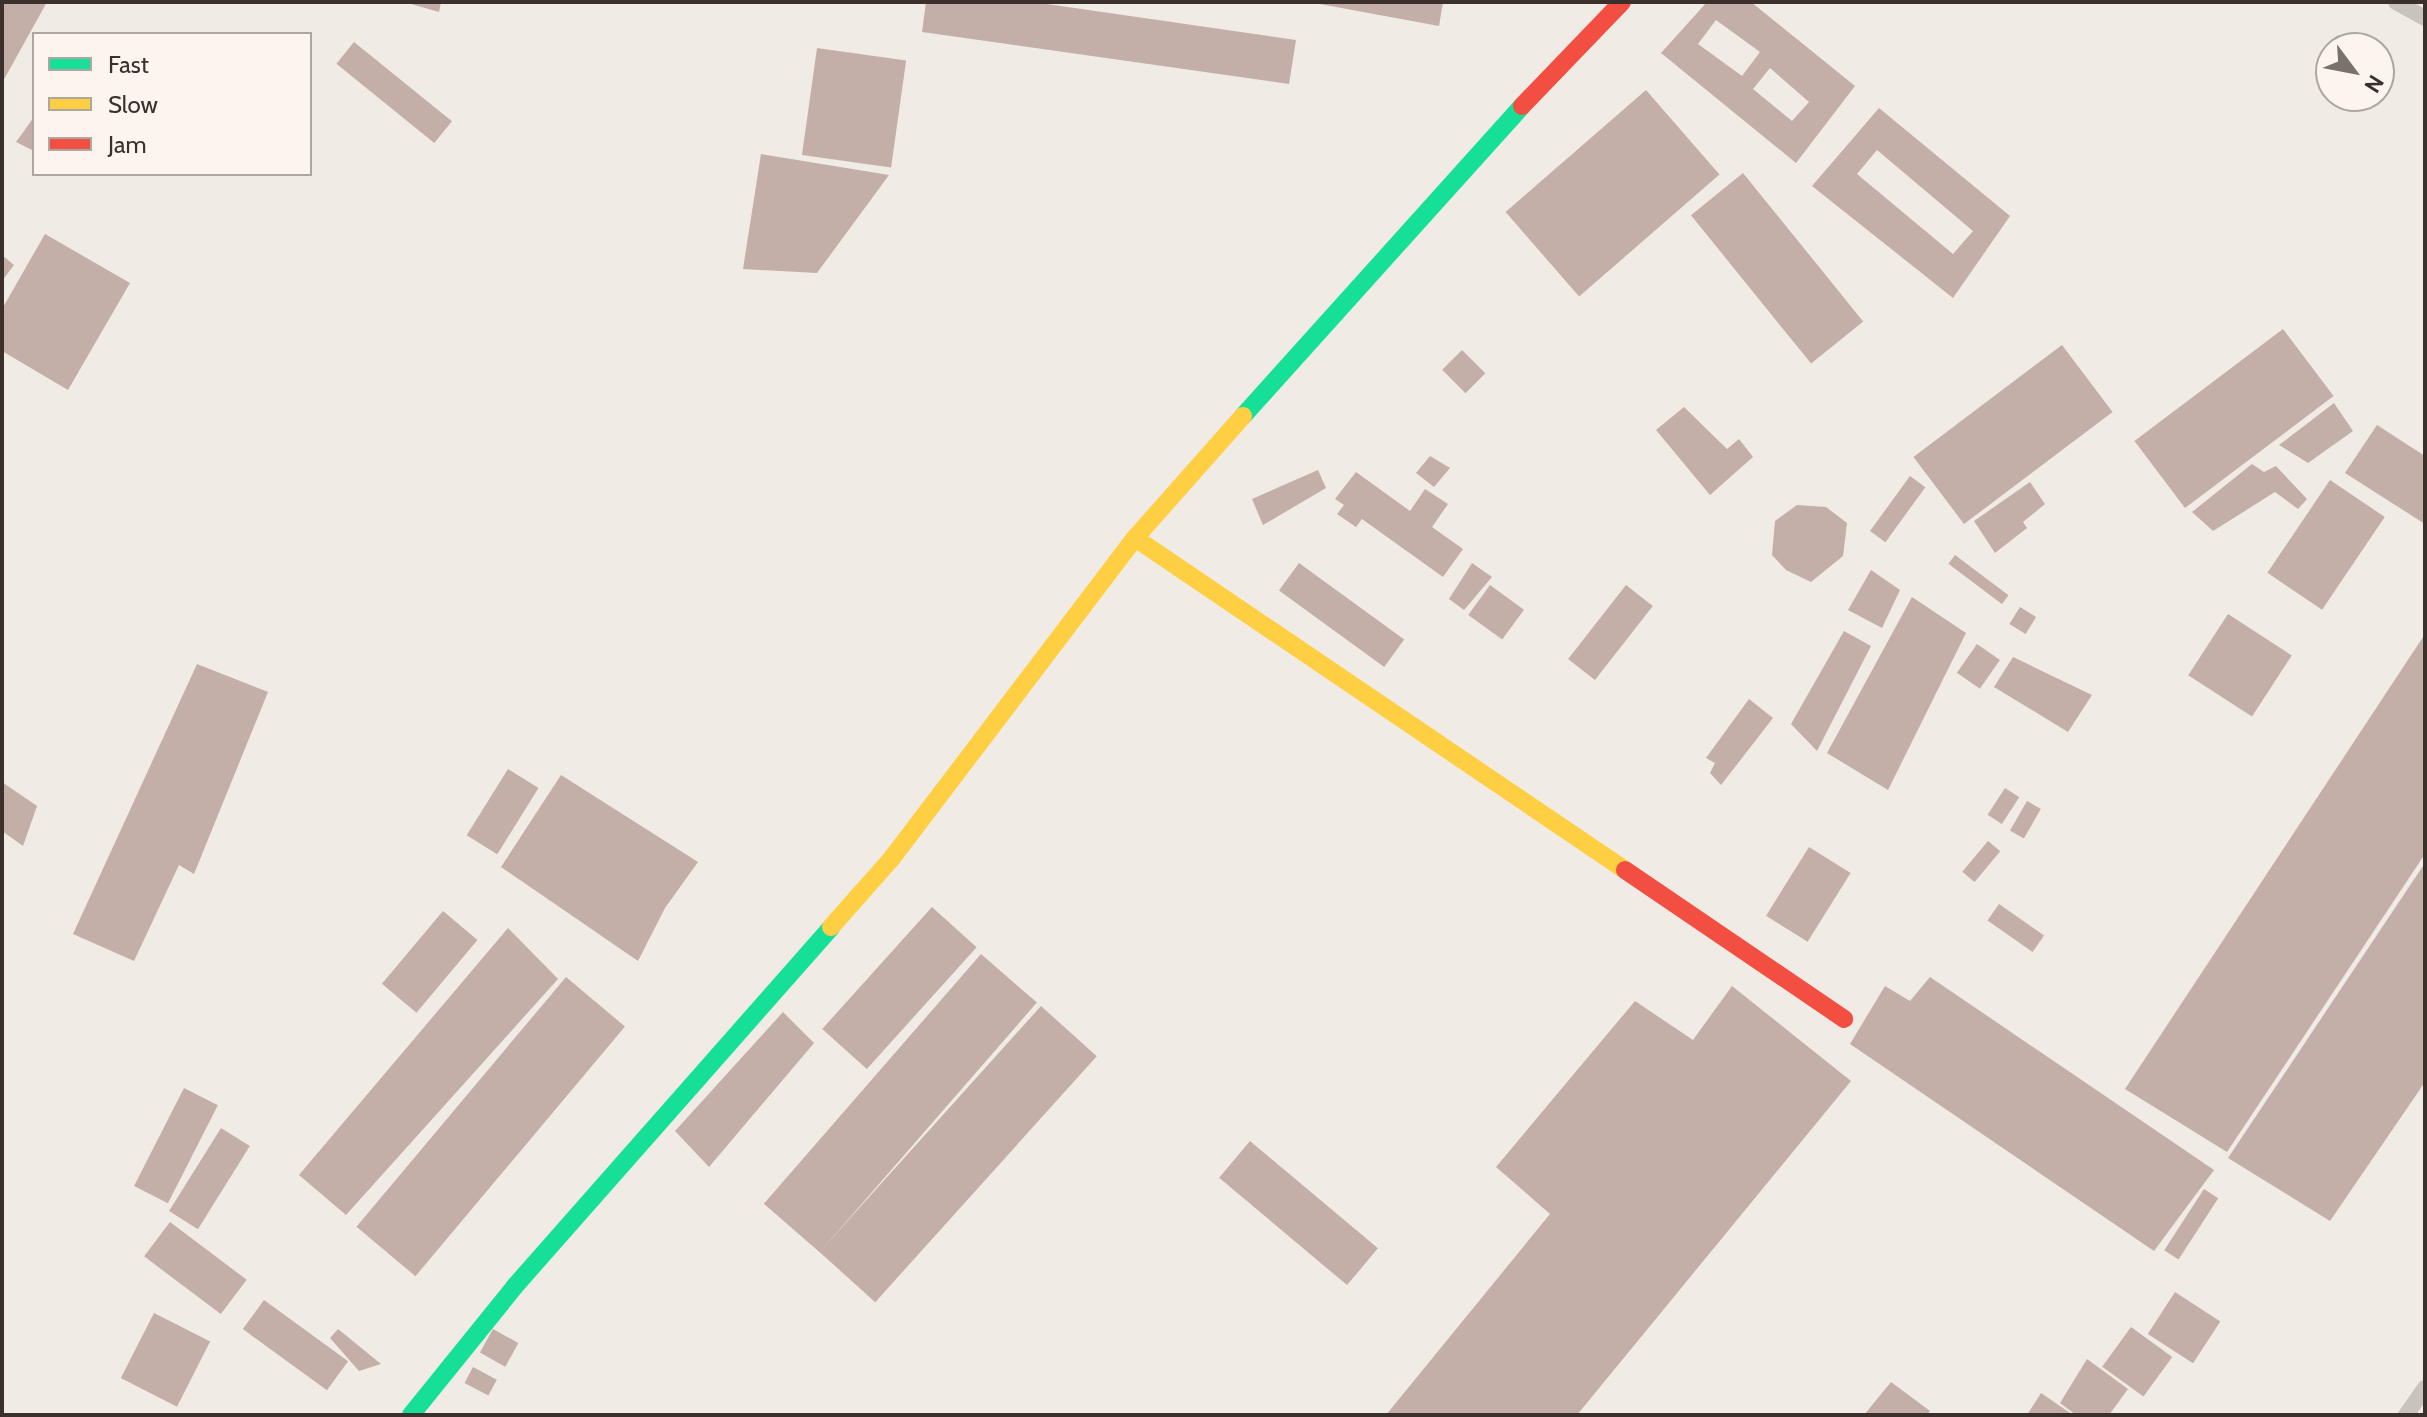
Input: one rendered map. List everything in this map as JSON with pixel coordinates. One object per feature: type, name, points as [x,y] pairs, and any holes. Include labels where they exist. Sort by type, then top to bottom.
[{"type":"street","points":[[411,1415],[515,1286],[892,858],[1135,538],[1484,146],[1622,2]]},
{"type":"street","points":[[1135,538],[1844,1019]]},
{"type":"lane","points":[[2396,2],[2425,18]]},
{"type":"lane","points":[[2406,1415],[2425,1388]]},
{"type":"building","points":[[2,2],[47,2],[2,83]]},
{"type":"building","points":[[404,2],[441,2],[439,12]]},
{"type":"building","points":[[926,2],[1033,2],[1296,40],[1289,84],[922,32]]},
{"type":"building","points":[[1309,2],[1443,2],[1439,26]]},
{"type":"building","points":[[1707,2],[1751,2],[1855,86],[1796,163],[1661,53]],"holes":[[[1716,20],[1760,52],[1742,76],[1698,44]],[[1770,68],[1809,102],[1792,121],[1753,89]]]},
{"type":"building","points":[[354,42],[452,121],[434,143],[336,64]]},
{"type":"building","points":[[817,48],[906,61],[891,167],[802,155]]},
{"type":"building","points":[[1646,90],[1719,175],[1579,297],[1506,212]]},
{"type":"building","points":[[1879,108],[2010,216],[1953,298],[1812,186]],"holes":[[[1877,150],[1973,231],[1953,254],[1857,174]]]},
{"type":"building","points":[[32,120],[32,150],[16,142]]},
{"type":"building","points":[[761,154],[889,175],[817,273],[743,269]]},
{"type":"building","points":[[1743,173],[1863,321],[1811,364],[1691,215]]},
{"type":"building","points":[[45,234],[130,283],[68,390],[2,351],[2,309]]},
{"type":"building","points":[[2,255],[14,265],[2,281]]},
{"type":"building","points":[[2283,329],[2334,396],[2185,508],[2134,441]]},
{"type":"building","points":[[2062,345],[2113,412],[1964,524],[1913,457]]},
{"type":"building","points":[[1462,350],[1485,373],[1466,393],[1442,370]]},
{"type":"building","points":[[2334,403],[2353,431],[2308,463],[2279,445]]},
{"type":"building","points":[[1684,407],[1727,449],[1739,439],[1753,457],[1710,495],[1656,430]]},
{"type":"building","points":[[2377,425],[2425,456],[2425,524],[2345,473]]},
{"type":"building","points":[[1430,456],[1450,468],[1434,487],[1416,473]]},
{"type":"building","points":[[2252,464],[2264,472],[2276,466],[2307,499],[2298,509],[2275,492],[2213,531],[2192,512]]},
{"type":"building","points":[[1318,470],[1326,488],[1263,525],[1252,499]]},
{"type":"building","points":[[1356,472],[1410,511],[1425,489],[1448,504],[1432,527],[1463,549],[1443,577],[1362,519],[1356,527],[1337,514],[1344,505],[1335,499]]},
{"type":"building","points":[[1910,476],[1925,487],[1885,542],[1870,531]]},
{"type":"building","points":[[2330,480],[2385,517],[2322,610],[2267,573]]},
{"type":"building","points":[[2030,482],[2045,504],[2023,522],[2027,528],[1995,553],[1974,521]]},
{"type":"building","points":[[1797,505],[1826,507],[1847,523],[1843,556],[1811,582],[1786,570],[1772,555],[1775,521]]},
{"type":"building","points":[[1955,555],[2009,595],[2002,604],[1948,564]]},
{"type":"building","points":[[1299,563],[1404,639],[1384,667],[1279,591]]},
{"type":"building","points":[[1472,563],[1492,577],[1464,610],[1449,599]]},
{"type":"building","points":[[1871,570],[1900,590],[1882,628],[1848,610]]},
{"type":"building","points":[[1490,585],[1524,610],[1502,640],[1468,615]]},
{"type":"building","points":[[1626,585],[1653,606],[1595,680],[1568,659]]},
{"type":"building","points":[[1912,597],[1966,633],[1888,790],[1827,753]]},
{"type":"building","points":[[2020,607],[2036,617],[2026,634],[2009,624]]},
{"type":"building","points":[[2228,614],[2292,655],[2252,717],[2188,675]]},
{"type":"building","points":[[1844,631],[1871,646],[1817,751],[1791,724]]},
{"type":"building","points":[[2425,634],[2425,854],[2227,1152],[2125,1089]]},
{"type":"building","points":[[1977,644],[2000,660],[1980,689],[1957,673]]},
{"type":"building","points":[[2013,657],[2092,695],[2068,732],[1994,687]]},
{"type":"building","points":[[197,664],[268,692],[194,874],[179,865],[134,961],[73,934]]},
{"type":"building","points":[[1749,699],[1773,718],[1721,785],[1710,773],[1715,763],[1706,758]]},
{"type":"building","points":[[508,769],[539,788],[497,854],[467,835]]},
{"type":"building","points":[[561,775],[698,862],[665,908],[638,961],[501,867]]},
{"type":"building","points":[[2,782],[37,806],[23,846],[2,831]]},
{"type":"building","points":[[2005,788],[2019,797],[2002,824],[1988,815]]},
{"type":"building","points":[[2027,801],[2041,809],[2024,838],[2010,830]]},
{"type":"building","points":[[1988,841],[2000,851],[1975,882],[1962,872]]},
{"type":"building","points":[[1809,847],[1851,873],[1808,942],[1766,916]]},
{"type":"building","points":[[2425,863],[2425,1082],[2330,1221],[2228,1158]]},
{"type":"building","points":[[1999,904],[2044,936],[2033,952],[1988,920]]},
{"type":"building","points":[[932,907],[977,947],[867,1069],[822,1029]]},
{"type":"building","points":[[443,911],[477,940],[416,1013],[382,984]]},
{"type":"building","points":[[508,928],[558,979],[346,1215],[299,1175]]},
{"type":"building","points":[[981,954],[1037,1003],[820,1252],[764,1204]]},
{"type":"building","points":[[566,977],[625,1026],[415,1276],[356,1227]]},
{"type":"building","points":[[1930,977],[2214,1170],[2154,1251],[1850,1044],[1885,986],[1910,1001]]},
{"type":"building","points":[[1732,986],[1851,1081],[1577,1415],[1386,1415],[1550,1214],[1496,1167],[1635,1001],[1693,1040]]},
{"type":"building","points":[[1041,1006],[1097,1056],[875,1302],[820,1252]]},
{"type":"building","points":[[783,1012],[814,1043],[709,1167],[675,1131]]},
{"type":"building","points":[[184,1088],[218,1105],[168,1203],[134,1186]]},
{"type":"building","points":[[221,1128],[250,1146],[198,1229],[169,1211]]},
{"type":"building","points":[[1250,1141],[1378,1248],[1347,1285],[1219,1178]]},
{"type":"building","points":[[2204,1189],[2218,1198],[2178,1259],[2164,1250]]},
{"type":"building","points":[[170,1222],[247,1280],[221,1314],[144,1256]]},
{"type":"building","points":[[2175,1292],[2220,1321],[2193,1363],[2148,1334]]},
{"type":"building","points":[[264,1300],[348,1361],[327,1390],[243,1329]]},
{"type":"building","points":[[154,1313],[210,1342],[177,1407],[121,1378]]},
{"type":"building","points":[[2131,1327],[2172,1357],[2143,1397],[2102,1367]]},
{"type":"building","points":[[338,1329],[381,1364],[359,1371],[330,1338]]},
{"type":"building","points":[[493,1329],[518,1343],[505,1367],[480,1353]]},
{"type":"building","points":[[2087,1359],[2128,1389],[2109,1415],[2076,1415],[2060,1403]]},
{"type":"building","points":[[473,1367],[497,1380],[488,1396],[465,1383]]},
{"type":"building","points":[[1891,1382],[1930,1411],[1927,1415],[1864,1415]]},
{"type":"building","points":[[2041,1393],[2073,1415],[2027,1415]]},
{"type":"traffic: fast","points":[[1243,416],[1522,106]]},
{"type":"traffic: fast","points":[[411,1415],[515,1286],[831,927]]},
{"type":"traffic: slow","points":[[831,927],[892,858],[1135,538],[1243,416]]},
{"type":"traffic: slow","points":[[1135,538],[1625,870]]},
{"type":"traffic: jam","points":[[1522,106],[1622,2]]},
{"type":"traffic: jam","points":[[1625,870],[1844,1019]]}]
